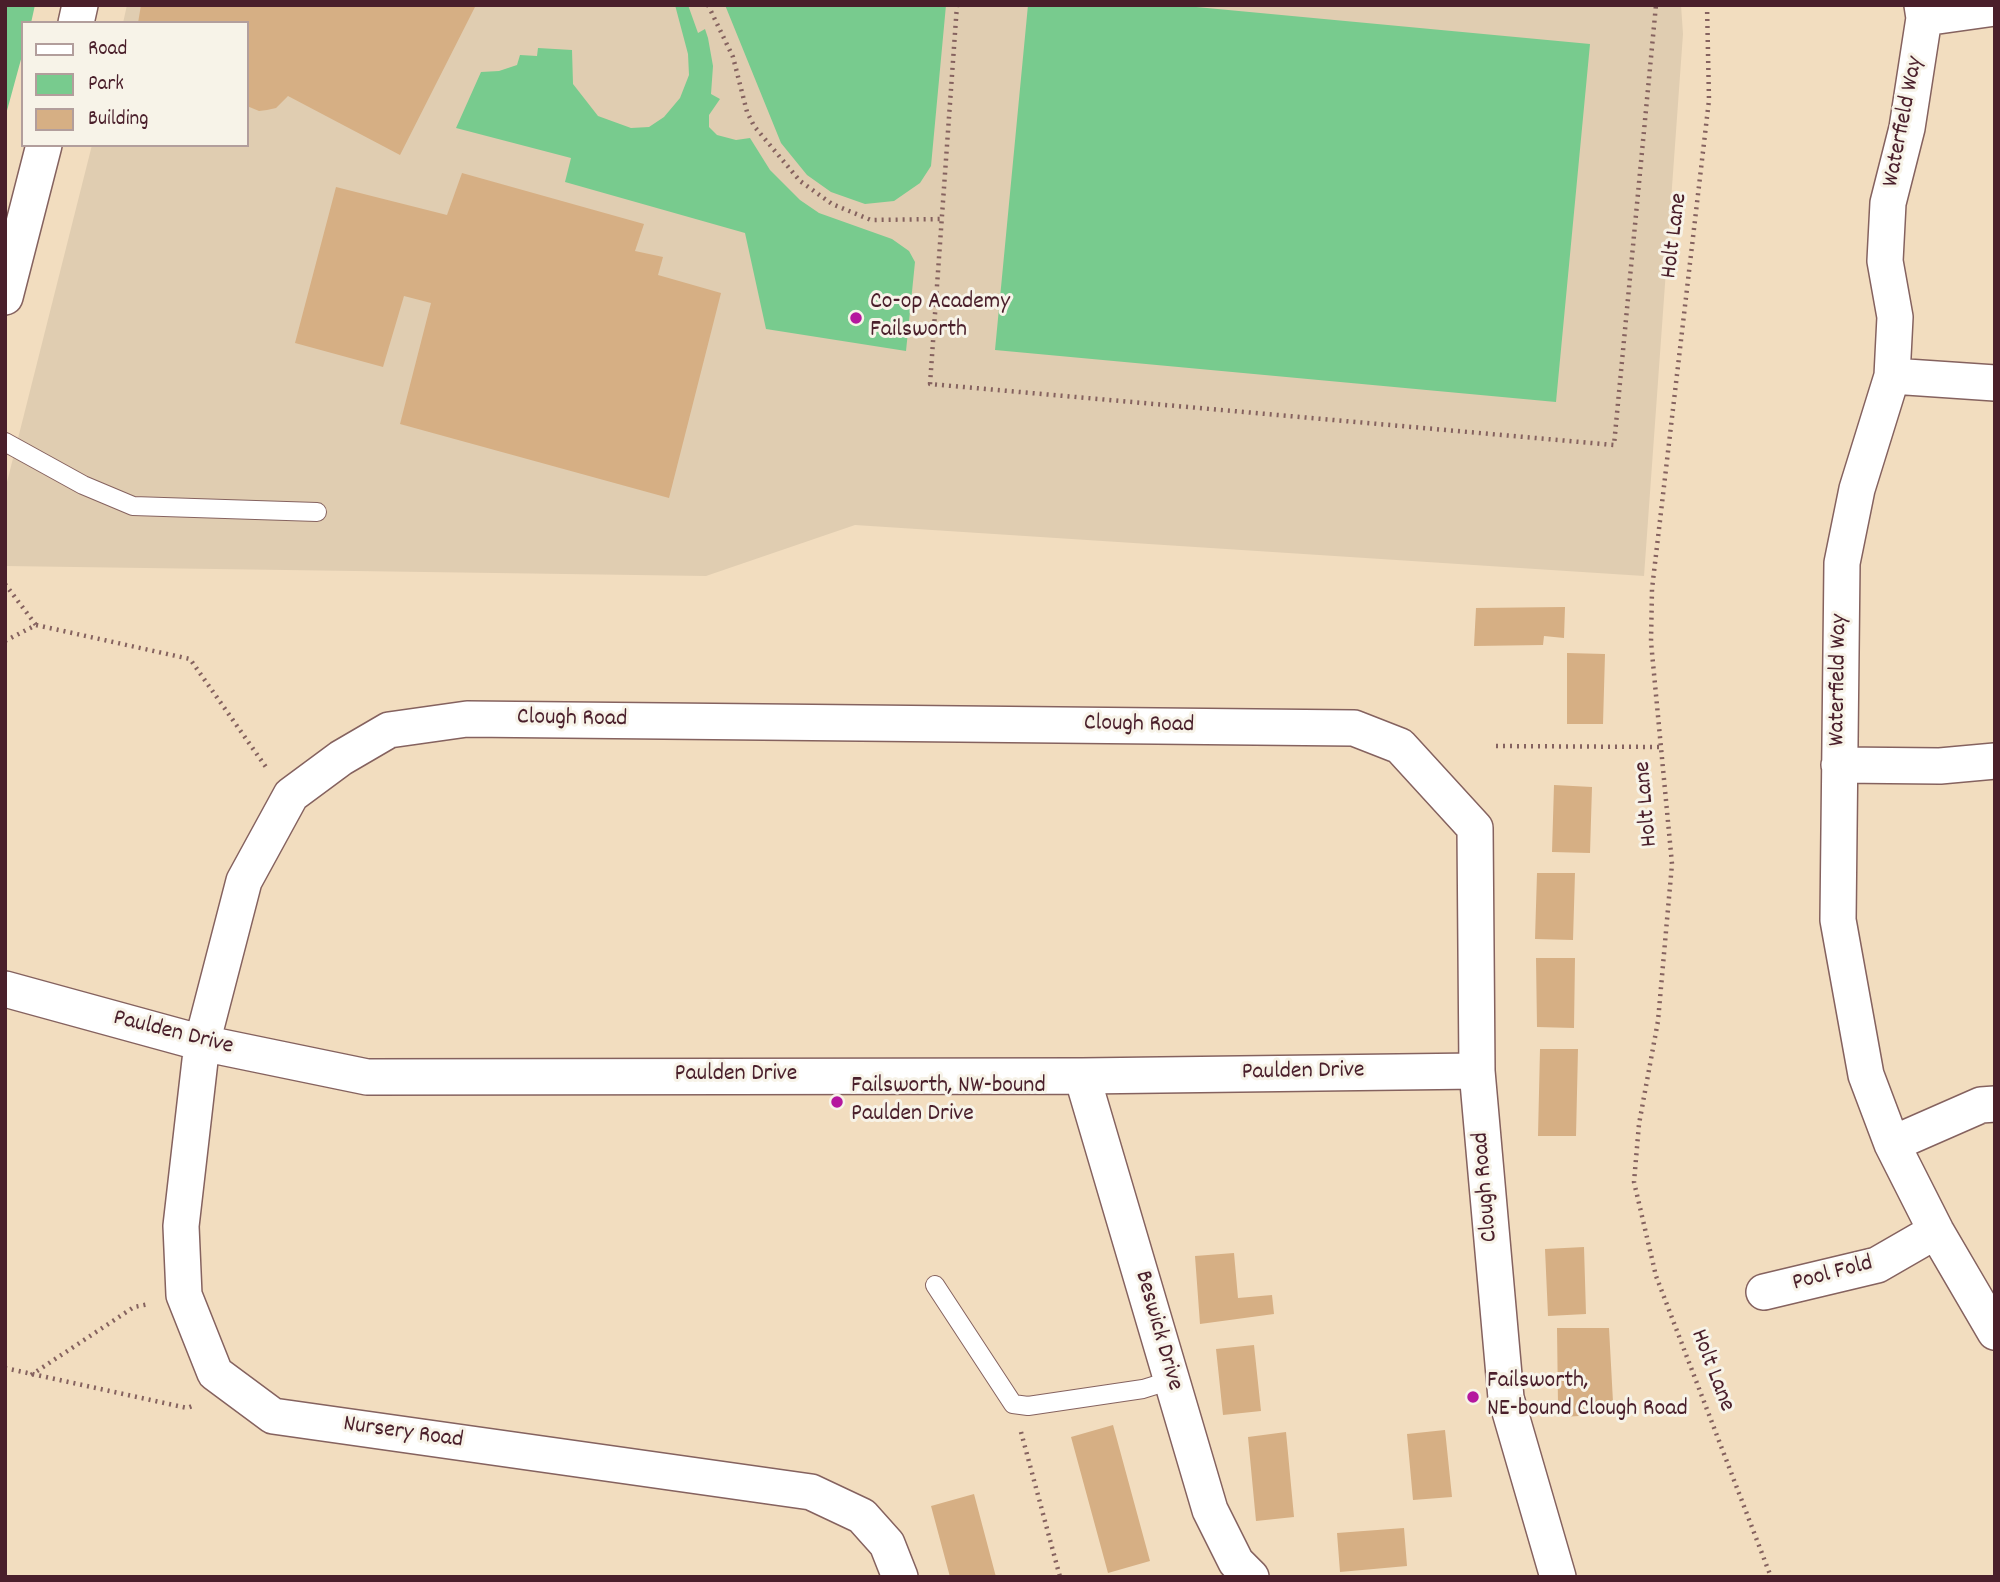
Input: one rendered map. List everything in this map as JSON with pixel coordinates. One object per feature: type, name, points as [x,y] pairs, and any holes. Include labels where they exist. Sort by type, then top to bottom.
[{"type":"street","points":[[1923,12],[1995,8]]},
{"type":"street","name":"Waterfield Way","points":[[1923,12],[1908,128],[1888,203],[1885,261],[1895,317],[1892,376],[1857,489],[1842,563],[1838,920],[1866,1076],[1892,1144],[1936,1231],[1995,1332]]},
{"type":"street","points":[[5,297],[43,147]]},
{"type":"street","points":[[1892,376],[1995,383]]},
{"type":"street","name":"Clough Road","points":[[202,1043],[244,881],[291,795],[341,758],[389,730],[467,719],[1354,728],[1401,746],[1475,828],[1477,1071],[1506,1398],[1558,1577]]},
{"type":"street","points":[[1839,765],[1940,766],[1995,761]]},
{"type":"street","name":"Paulden Drive","points":[[5,989],[202,1043],[367,1077],[1082,1076],[1477,1071]]},
{"type":"street","name":"Nursery Road","points":[[202,1043],[181,1226],[184,1295],[215,1373],[273,1416],[811,1492],[862,1516],[887,1544],[900,1577]]},
{"type":"street","name":"Beswick Drive","points":[[1082,1076],[1210,1510],[1237,1562],[1251,1577]]},
{"type":"street","points":[[1892,1144],[1981,1105],[1995,1104]]},
{"type":"street","name":"Pool Fold","points":[[1764,1292],[1877,1265],[1936,1231]]},
{"type":"lane","points":[[5,442],[83,485],[133,506],[317,512]]},
{"type":"lane","points":[[935,1285],[1013,1404],[1028,1406],[1130,1391],[1172,1380]]},
{"type":"path","points":[[708,5],[733,57],[747,112],[754,126],[800,181],[832,204],[871,220],[942,219]]},
{"type":"path","points":[[957,5],[930,384],[1614,445],[1656,5]]},
{"type":"path","name":"Holt Lane","points":[[1707,5],[1709,100],[1652,589],[1651,642],[1672,864],[1658,1021],[1639,1124],[1633,1182],[1656,1276],[1771,1577]]},
{"type":"path","points":[[5,584],[36,625]]},
{"type":"path","points":[[5,641],[36,625],[190,659],[274,778],[291,795]]},
{"type":"path","points":[[1496,746],[1661,747]]},
{"type":"path","points":[[31,1375],[134,1307],[184,1295]]},
{"type":"path","points":[[5,1368],[187,1408],[240,1391]]},
{"type":"path","points":[[1013,1404],[1060,1577]]},
{"type":"shaded area","name":"Co-op Academy Failsworth","points":[[127,5],[1681,5],[1683,34],[1644,576],[855,525],[706,576],[5,566],[5,490],[91,147],[248,147],[248,21],[123,21]]},
{"type":"green space","points":[[5,5],[35,5],[31,21],[21,21],[21,59],[5,118]]},
{"type":"green space","points":[[675,5],[688,5],[698,33],[705,29],[708,38],[713,66],[711,94],[720,99],[709,115],[709,127],[717,135],[736,140],[750,138],[770,170],[800,200],[819,213],[892,239],[909,251],[915,262],[906,351],[766,329],[745,233],[565,182],[571,158],[456,128],[481,72],[499,71],[517,65],[520,55],[537,56],[538,48],[572,50],[573,84],[598,116],[631,128],[649,127],[664,117],[680,98],[689,75],[688,54]]},
{"type":"green space","points":[[725,5],[946,5],[931,166],[920,183],[894,201],[865,204],[831,192],[807,175],[781,143]]},
{"type":"green space","points":[[1028,5],[1175,5],[1590,44],[1556,402],[995,350]]},
{"type":"building","points":[[141,5],[476,5],[400,155],[288,96],[276,108],[259,111],[248,106],[248,21],[138,21]]},
{"type":"building","points":[[462,173],[644,224],[635,251],[663,257],[658,275],[721,293],[669,498],[400,424],[431,303],[404,296],[383,367],[295,343],[336,187],[447,215]]},
{"type":"building","points":[[1565,607],[1564,638],[1544,636],[1543,645],[1474,646],[1476,608]]},
{"type":"building","points":[[1567,653],[1605,654],[1603,724],[1567,724]]},
{"type":"building","points":[[1554,785],[1592,787],[1590,853],[1552,852]]},
{"type":"building","points":[[1537,873],[1575,873],[1573,940],[1535,939]]},
{"type":"building","points":[[1536,958],[1575,958],[1574,1028],[1537,1027]]},
{"type":"building","points":[[1540,1049],[1578,1049],[1576,1136],[1538,1136]]},
{"type":"building","points":[[1584,1247],[1586,1314],[1548,1316],[1545,1249]]},
{"type":"building","points":[[1234,1253],[1238,1298],[1272,1295],[1274,1314],[1200,1324],[1195,1256]]},
{"type":"building","points":[[1557,1328],[1609,1328],[1613,1402],[1594,1402],[1595,1415],[1563,1417],[1562,1405],[1558,1405]]},
{"type":"building","points":[[1254,1345],[1261,1411],[1223,1415],[1216,1349]]},
{"type":"building","points":[[1113,1425],[1150,1561],[1108,1573],[1071,1437]]},
{"type":"building","points":[[1445,1430],[1452,1497],[1413,1500],[1407,1434]]},
{"type":"building","points":[[1286,1432],[1294,1517],[1256,1521],[1248,1437]]},
{"type":"building","points":[[974,1494],[996,1577],[950,1577],[931,1506]]},
{"type":"building","points":[[1404,1528],[1407,1566],[1340,1572],[1337,1533]]},
{"type":"place","name":"Co-op Academy Failsworth","points":[[856,318]]},
{"type":"place","name":"Failsworth, NW-bound Paulden Drive","points":[[837,1102]]},
{"type":"place","name":"Failsworth, NE-bound Clough Road","points":[[1473,1397]]}]
